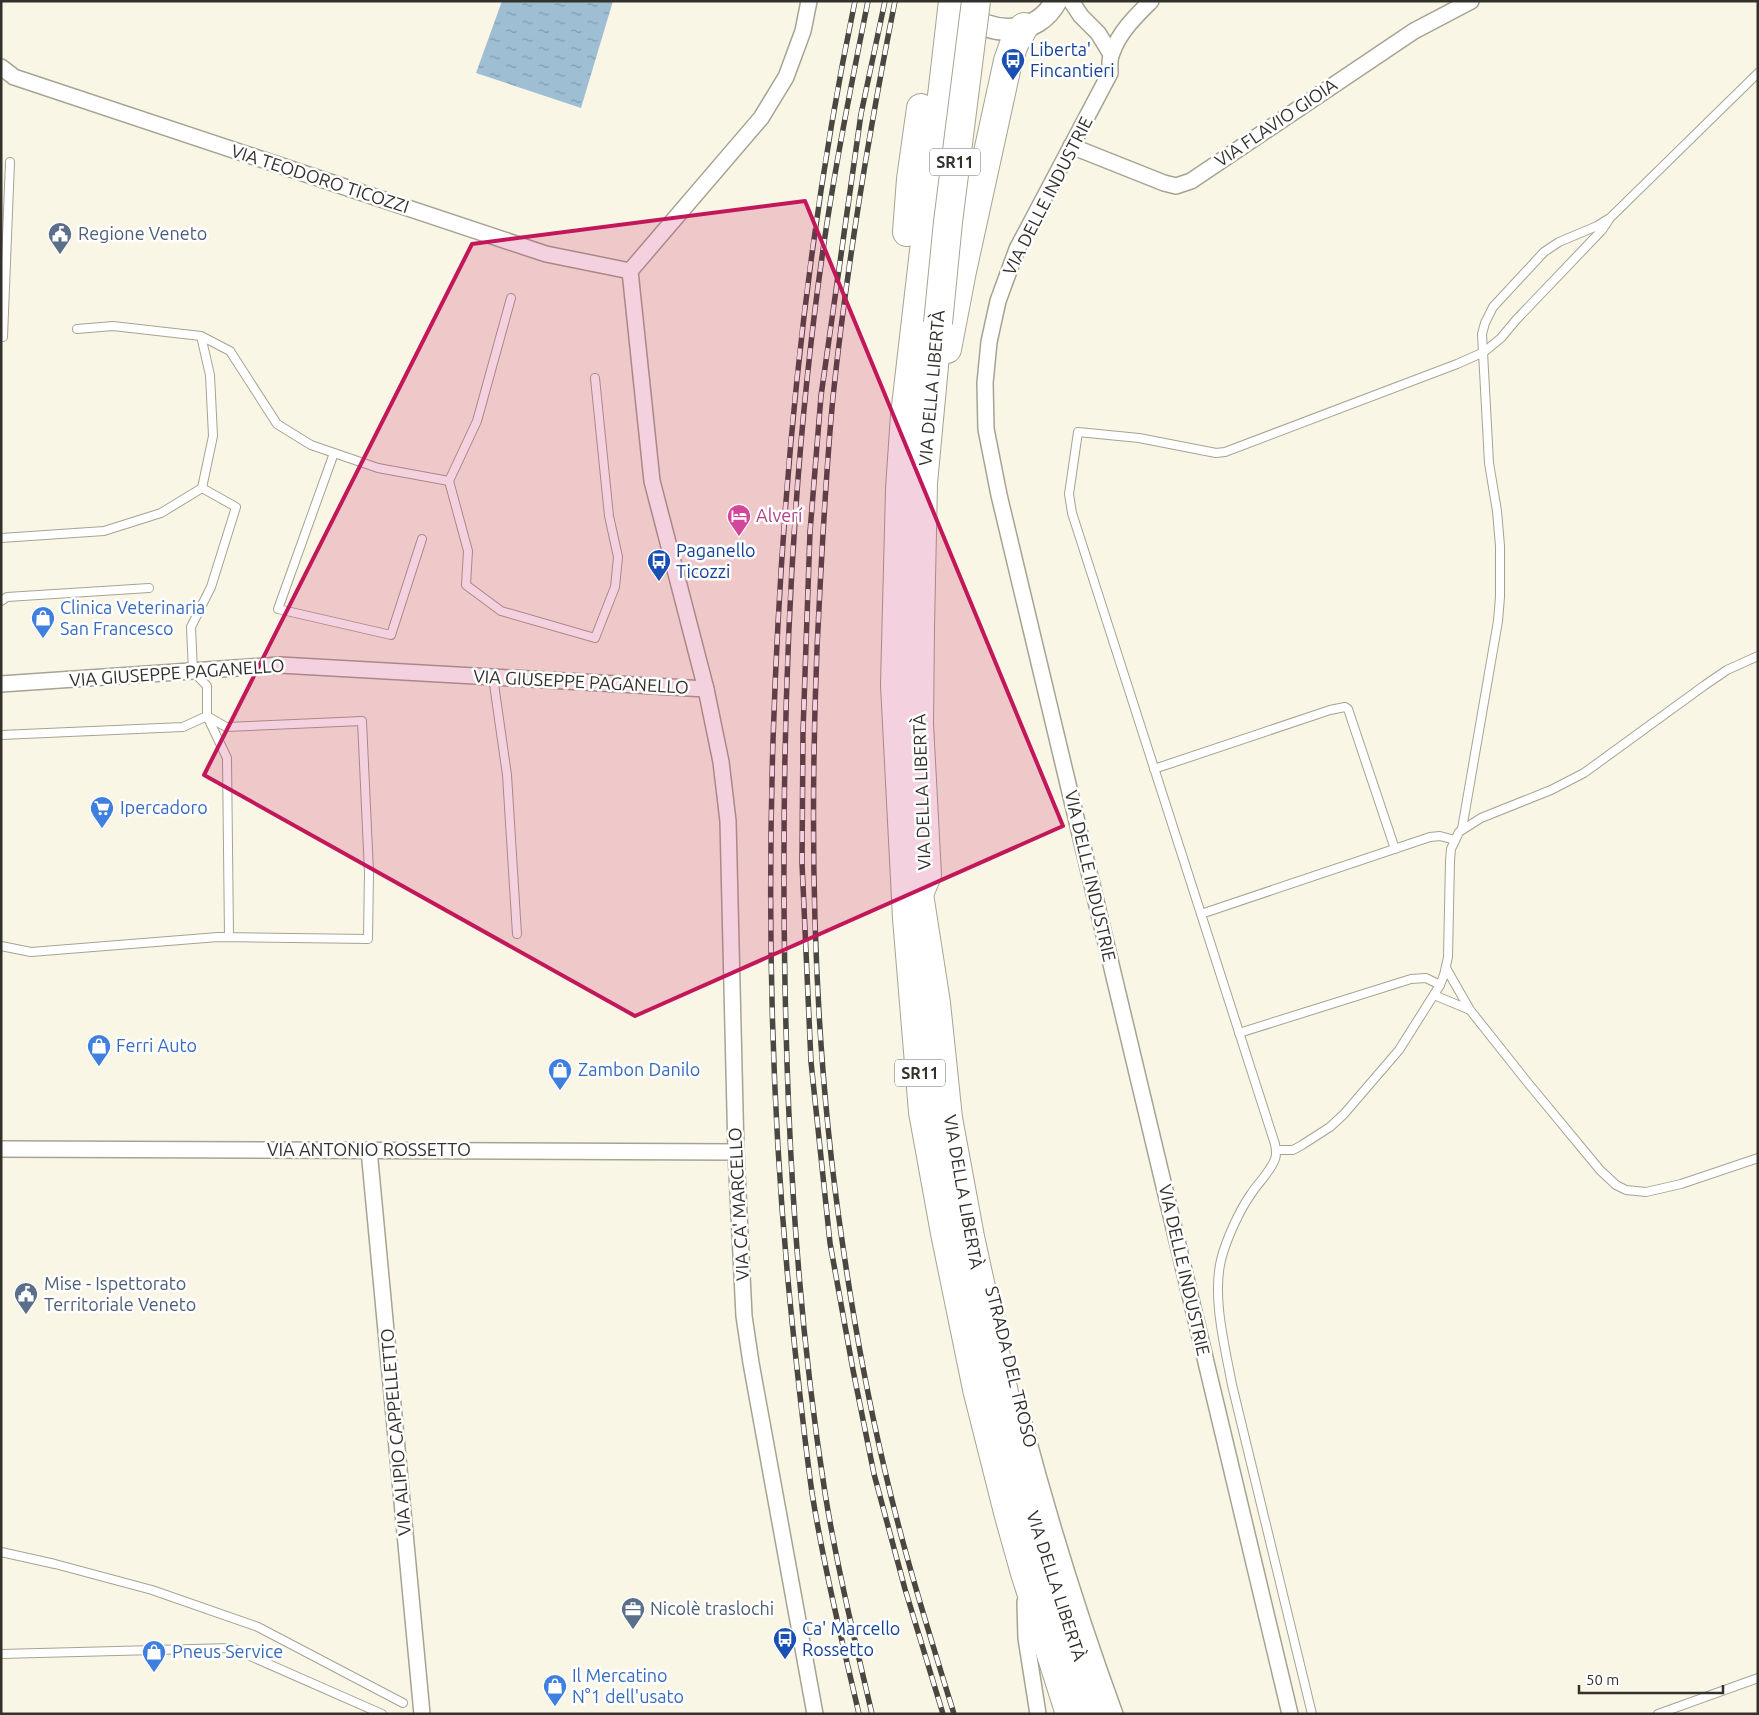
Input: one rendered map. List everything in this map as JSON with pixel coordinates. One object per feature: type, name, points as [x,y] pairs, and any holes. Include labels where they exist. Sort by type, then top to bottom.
[{"type":"highway","name":"VIA DELLA LIBERTÀ","points":[[953,1],[927,322],[917,419],[900,489],[895,685],[907,918],[923,1112],[945,1233],[977,1389],[1025,1573],[1070,1714]]},
{"type":"highway","points":[[917,419],[901,303],[911,179],[929,65],[953,1]]},
{"type":"highway","name":"VIA DELLA LIBERTÀ","points":[[927,322],[949,213],[976,1]]},
{"type":"highway","points":[[917,419],[946,356],[962,270],[1008,61],[1014,44],[1042,14]]},
{"type":"highway","name":"VIA DELLA LIBERTÀ","points":[[917,419],[923,483],[920,714],[927,875],[919,894],[936,1003],[948,1118],[970,1237],[1027,1498],[1098,1714]]},
{"type":"street","points":[[630,271],[761,118],[786,77],[803,31],[809,1]]},
{"type":"street","points":[[953,1],[972,19],[988,28],[1006,30],[1042,14],[1058,11],[1081,16]]},
{"type":"street","points":[[1070,1],[1081,16],[1098,33],[1111,54]]},
{"type":"street","name":"VIA DELLE INDUSTRIE","points":[[1151,1],[1132,20],[1119,37],[1111,54],[1110,73],[1017,249],[998,301],[988,350],[985,383],[986,429],[1001,505],[1290,1714]]},
{"type":"street","name":"VIA FLAVIO GIOIA","points":[[1071,146],[1164,183],[1176,186],[1190,181],[1414,31],[1471,1]]},
{"type":"street","name":"VIA TEODORO TICOZZI","points":[[1,67],[8,78],[546,254],[630,271]]},
{"type":"street","name":"VIA GIUSEPPE PAGANELLO","points":[[1,684],[280,665],[706,689],[652,481],[630,271]]},
{"type":"street","name":"VIA CA' MARCELLO","points":[[706,689],[721,762],[728,821],[736,1152],[744,1316],[815,1714]]},
{"type":"street","name":"STRADA DEL TROSO","points":[[919,894],[944,1016],[966,1172],[1011,1374],[1044,1498],[1070,1584],[1115,1714]]},
{"type":"street","name":"VIA ANTONIO ROSSETTO","points":[[1,1148],[736,1152]]},
{"type":"street","name":"VIA ALIPIO CAPPELLETTO","points":[[369,1150],[422,1714]]},
{"type":"street","points":[[1025,1573],[1026,1638],[1038,1714]]},
{"type":"lane","points":[[1312,1714],[1232,1385],[1219,1306],[1220,1261],[1250,1195],[1275,1160],[1276,1150],[1273,1135],[1072,513],[1070,494],[1078,432],[1139,438],[1216,453],[1225,452],[1484,352],[1501,338],[1602,230],[1610,218],[1758,73]]},
{"type":"lane","points":[[1,337],[3,337],[7,276],[10,162]]},
{"type":"lane","points":[[1276,1150],[1293,1150],[1330,1127],[1344,1114],[1399,1050],[1440,985],[1446,968],[1449,939],[1451,849],[1462,829],[1498,621],[1500,597],[1500,546],[1497,511],[1489,464],[1482,334],[1493,307],[1544,252],[1559,242],[1597,226],[1610,218]]},
{"type":"lane","points":[[511,298],[477,421],[449,481],[468,551],[466,585],[501,611],[595,638],[615,587],[618,557],[609,516],[595,378]]},
{"type":"lane","points":[[77,329],[113,326],[201,336],[230,351],[277,424],[311,445],[378,468],[449,481]]},
{"type":"lane","points":[[1,538],[104,531],[161,513],[202,488],[213,436],[210,375],[201,336]]},
{"type":"lane","points":[[334,453],[278,609],[391,635],[422,539]]},
{"type":"lane","points":[[202,488],[236,507],[211,587],[191,627],[193,671],[207,686],[207,716],[227,758],[229,937]]},
{"type":"lane","points":[[1,601],[7,597],[149,588]]},
{"type":"lane","points":[[1462,829],[1481,818],[1551,790],[1584,773],[1704,685],[1727,670],[1758,656]]},
{"type":"lane","points":[[493,677],[507,775],[517,934]]},
{"type":"lane","points":[[1154,769],[1330,710],[1345,707],[1348,709],[1395,849]]},
{"type":"lane","points":[[1,735],[183,727],[207,716]]},
{"type":"lane","points":[[1,946],[31,952],[229,937],[368,939],[368,872],[362,721],[226,727],[207,716]]},
{"type":"lane","points":[[1201,914],[1430,837],[1440,836],[1455,840]]},
{"type":"lane","points":[[1446,968],[1470,1010],[1600,1170],[1616,1186],[1626,1190],[1646,1192],[1682,1184],[1758,1158]]},
{"type":"lane","points":[[1239,1033],[1411,979],[1426,978],[1440,985]]},
{"type":"lane","points":[[1434,995],[1470,1010]]},
{"type":"lane","points":[[1,1552],[55,1564],[152,1590],[258,1627],[403,1703]]},
{"type":"lane","points":[[1,1654],[232,1648],[382,1714]]},
{"type":"lane","points":[[1658,1714],[1758,1678]]},
{"type":"highlighted area","points":[[805,201],[1063,826],[635,1016],[204,775],[472,244]]},
{"type":"water","points":[[502,1],[613,1],[581,108],[476,73]]},
{"type":"railway","points":[[855,1],[822,185],[798,369],[789,462],[782,555],[773,741],[771,959],[776,1104],[785,1249],[809,1472],[834,1604],[859,1714]]},
{"type":"railway","points":[[868,1],[843,129],[827,225],[803,416],[791,577],[785,737],[784,897],[789,1121],[793,1196],[806,1345],[814,1419],[830,1521],[872,1714]]},
{"type":"railway","points":[[885,1],[861,114],[821,396],[810,532],[803,731],[802,863],[811,1062],[830,1243],[874,1474],[905,1589],[943,1714]]},
{"type":"railway","points":[[895,1],[876,99],[852,248],[830,428],[817,649],[813,797],[816,945],[819,1019],[832,1167],[846,1269],[861,1356],[892,1502],[917,1593],[954,1714]]},
{"type":"place","name":"Liberta' Fincantieri","points":[[1013,81]]},
{"type":"place","name":"Regione Veneto","points":[[60,255]]},
{"type":"place","name":"Alverí","points":[[739,537]]},
{"type":"place","name":"Paganello Ticozzi","points":[[659,582]]},
{"type":"place","name":"Clinica Veterinaria San Francesco","points":[[43,639]]},
{"type":"place","name":"Ipercadoro","points":[[102,829]]},
{"type":"place","name":"Ferri Auto","points":[[99,1067]]},
{"type":"place","name":"Zambon Danilo","points":[[560,1091]]},
{"type":"place","name":"Mise - Ispettorato Territoriale Veneto","points":[[26,1315]]},
{"type":"place","name":"Nicolè traslochi","points":[[633,1630]]},
{"type":"place","name":"Ca' Marcello Rossetto","points":[[785,1660]]},
{"type":"place","name":"Pneus Service","points":[[154,1673]]},
{"type":"place","name":"Il Mercatino N°1 dell'usato","points":[[555,1707]]}]
